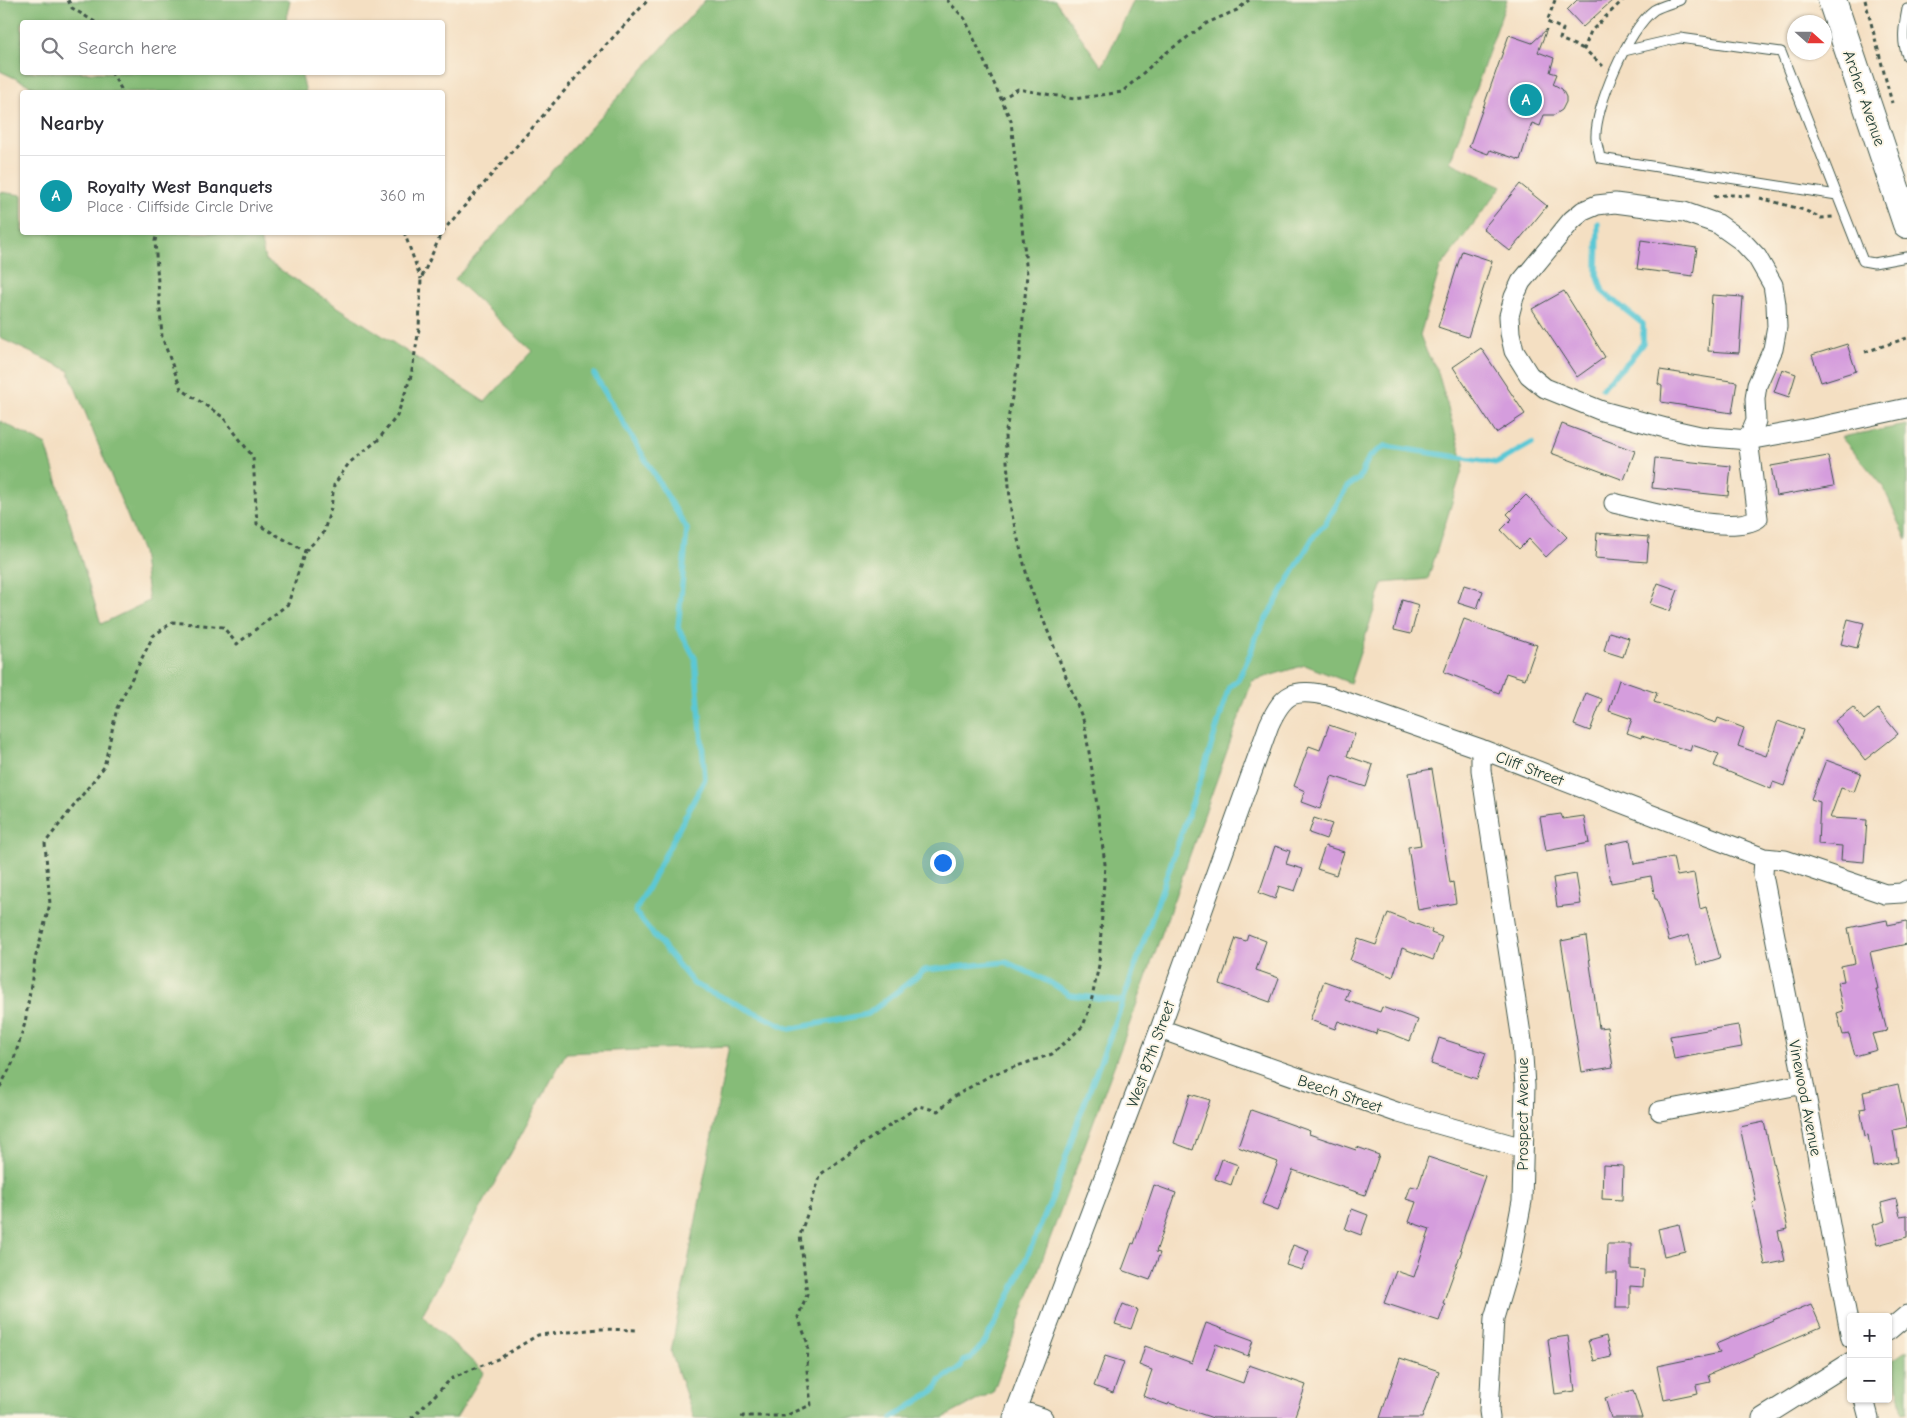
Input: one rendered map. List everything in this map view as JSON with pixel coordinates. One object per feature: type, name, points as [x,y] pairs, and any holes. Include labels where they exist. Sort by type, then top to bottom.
[{"type":"main road","name":"Archer Avenue","points":[[1832,0],[1907,224]]},
{"type":"street","points":[[1614,503],[1662,516],[1703,523],[1751,523],[1758,518],[1748,440],[1756,421],[1755,399],[1757,385],[1774,349],[1777,327],[1776,304],[1773,285],[1757,258],[1742,241],[1718,224],[1684,212],[1615,203],[1597,205],[1584,211],[1572,220],[1530,268],[1520,282],[1514,297],[1509,316],[1514,351],[1529,375],[1545,388],[1602,410],[1643,423],[1700,436],[1748,440],[1907,408]]},
{"type":"street","name":"Cliff Street","points":[[1291,694],[1312,692],[1329,696],[1481,749],[1764,858],[1785,860],[1885,894],[1902,893],[1907,890]]},
{"type":"street","name":"West 87th Street","points":[[1014,1414],[1160,1029],[1270,725],[1283,699],[1291,694]]},
{"type":"street","name":"Prospect Avenue","points":[[1481,749],[1481,770],[1522,1041],[1525,1086],[1522,1201],[1510,1264],[1494,1318],[1490,1418]]},
{"type":"street","name":"Vinewood Avenue","points":[[1764,858],[1763,876],[1847,1316]]},
{"type":"street","name":"Beech Street","points":[[1160,1029],[1399,1113],[1523,1148]]},
{"type":"street","points":[[1660,1111],[1804,1084]]},
{"type":"street","points":[[1892,1328],[1907,1316]]},
{"type":"street","points":[[1762,1418],[1847,1365]]},
{"type":"street","points":[[1865,1403],[1869,1418]]},
{"type":"street","points":[[1014,1414],[1042,1418]]},
{"type":"lane","points":[[1680,0],[1654,10],[1642,23],[1624,51],[1613,74],[1600,112],[1596,137],[1600,158],[1837,195]]},
{"type":"lane","points":[[1907,9],[1904,29],[1904,46],[1907,56]]},
{"type":"lane","points":[[1624,51],[1680,38],[1781,52],[1863,261],[1874,263],[1907,256]]},
{"type":"path","points":[[68,0],[72,8],[92,20]]},
{"type":"path","points":[[445,229],[580,74],[648,0]]},
{"type":"path","points":[[742,1418],[743,1416],[785,1416],[811,1405],[807,1370],[808,1344],[798,1317],[806,1294],[800,1235],[821,1174],[919,1106],[938,1111],[955,1096],[991,1075],[1052,1054],[1083,1026],[1090,1006],[1099,965],[1104,864],[1084,722],[1029,584],[1011,511],[1005,436],[1020,353],[1027,274],[1011,122],[965,19],[947,0]]},
{"type":"path","points":[[1001,100],[1018,89],[1074,99],[1122,92],[1163,55],[1207,23],[1237,10],[1249,0]]},
{"type":"path","points":[[1555,0],[1547,22],[1563,29],[1560,39],[1584,49],[1613,74]]},
{"type":"path","points":[[1584,49],[1591,31],[1623,0]]},
{"type":"path","points":[[1865,0],[1894,109]]},
{"type":"path","points":[[113,75],[122,90]]},
{"type":"path","points":[[1714,197],[1729,193],[1737,196],[1757,196],[1804,210],[1821,218],[1846,217]]},
{"type":"path","points":[[156,235],[162,337],[181,389],[223,417],[252,457],[257,524],[305,551]]},
{"type":"path","points":[[405,235],[421,279]]},
{"type":"path","points":[[0,1087],[13,1062],[25,1023],[35,959],[50,904],[46,843],[104,766],[117,708],[153,636],[173,622],[223,627],[237,644],[288,604],[305,551],[323,534],[331,508],[334,485],[349,463],[378,440],[397,416],[411,376],[419,329],[421,279],[441,235]]},
{"type":"path","points":[[1865,352],[1907,338]]},
{"type":"path","points":[[410,1418],[453,1377],[500,1358],[538,1335],[599,1329],[638,1330]]},
{"type":"green space","points":[[0,0],[290,0],[286,20],[20,20],[20,75],[302,75],[305,90],[40,90],[0,71]]},
{"type":"green space","points":[[705,0],[1055,0],[1102,67],[1134,0],[1507,0],[1450,162],[1502,186],[1440,268],[1420,335],[1427,353],[1437,369],[1464,464],[1428,579],[1383,583],[1350,683],[1305,665],[1252,681],[1123,1042],[993,1392],[943,1418],[694,1418],[671,1352],[729,1046],[566,1053],[422,1315],[484,1372],[456,1418],[0,1418],[0,421],[46,445],[101,624],[149,601],[142,552],[68,370],[0,338],[0,192],[20,195],[20,235],[259,235],[265,260],[485,402],[532,351],[455,279]]},
{"type":"green space","points":[[1907,425],[1907,540],[1883,486],[1841,437]]},
{"type":"green space","points":[[1907,1350],[1907,1412],[1903,1413],[1893,1360]]},
{"type":"building","points":[[1577,0],[1613,0],[1583,27],[1567,10]]},
{"type":"building","points":[[1547,29],[1538,52],[1554,58],[1550,72],[1557,74],[1553,84],[1562,89],[1566,97],[1562,110],[1554,115],[1544,115],[1540,126],[1532,123],[1520,160],[1490,150],[1488,154],[1469,147],[1509,35],[1532,43]]},
{"type":"building","points":[[1520,184],[1547,206],[1510,251],[1483,229]]},
{"type":"building","points":[[1641,240],[1697,248],[1693,276],[1637,269]]},
{"type":"building","points":[[1462,251],[1492,261],[1468,337],[1438,327]]},
{"type":"building","points":[[1564,291],[1605,357],[1577,377],[1532,309]]},
{"type":"building","points":[[1712,295],[1743,297],[1739,353],[1708,351]]},
{"type":"building","points":[[1847,344],[1856,371],[1821,382],[1812,355]]},
{"type":"building","points":[[1481,348],[1525,414],[1496,433],[1453,367]]},
{"type":"building","points":[[1782,369],[1796,374],[1789,397],[1774,392]]},
{"type":"building","points":[[1660,370],[1737,382],[1732,413],[1661,402],[1662,386],[1658,384]]},
{"type":"building","points":[[1562,424],[1635,451],[1624,480],[1551,453]]},
{"type":"building","points":[[1828,456],[1834,486],[1776,496],[1771,466]]},
{"type":"building","points":[[1655,458],[1731,466],[1728,496],[1652,488]]},
{"type":"building","points":[[1526,495],[1567,537],[1546,557],[1529,539],[1519,549],[1501,530],[1512,519],[1507,514]]},
{"type":"building","points":[[1597,533],[1649,537],[1647,562],[1595,558]]},
{"type":"building","points":[[1658,583],[1678,590],[1670,611],[1650,604]]},
{"type":"building","points":[[1464,585],[1483,591],[1477,609],[1458,603]]},
{"type":"building","points":[[1402,600],[1419,605],[1411,634],[1394,630]]},
{"type":"building","points":[[1464,619],[1537,645],[1525,679],[1506,673],[1499,693],[1444,672]]},
{"type":"building","points":[[1848,619],[1864,623],[1857,648],[1841,644]]},
{"type":"building","points":[[1609,632],[1629,638],[1623,657],[1604,651]]},
{"type":"building","points":[[1619,680],[1657,693],[1654,702],[1716,723],[1718,718],[1744,728],[1738,746],[1766,756],[1778,721],[1803,730],[1784,786],[1773,782],[1771,789],[1714,766],[1719,754],[1692,745],[1690,751],[1627,733],[1632,719],[1609,711]]},
{"type":"building","points":[[1586,693],[1602,699],[1590,731],[1574,725]]},
{"type":"building","points":[[1853,707],[1864,720],[1878,709],[1898,734],[1865,760],[1835,721]]},
{"type":"building","points":[[1329,725],[1355,734],[1347,756],[1373,765],[1366,787],[1332,776],[1320,809],[1301,802],[1305,791],[1294,786],[1309,746],[1320,750]]},
{"type":"building","points":[[1826,760],[1861,773],[1854,792],[1841,788],[1830,818],[1867,820],[1864,862],[1841,860],[1842,846],[1818,844],[1820,802],[1811,799]]},
{"type":"building","points":[[1432,769],[1450,883],[1453,882],[1456,903],[1418,910],[1408,847],[1421,845],[1409,773]]},
{"type":"building","points":[[1561,814],[1563,819],[1584,816],[1589,843],[1546,851],[1540,817]]},
{"type":"building","points":[[1314,818],[1332,824],[1326,839],[1309,833]]},
{"type":"building","points":[[1630,840],[1634,864],[1673,857],[1677,876],[1694,873],[1700,909],[1706,907],[1720,958],[1697,965],[1689,935],[1669,941],[1657,899],[1655,899],[1651,876],[1611,883],[1605,845]]},
{"type":"building","points":[[1275,846],[1290,851],[1286,864],[1303,869],[1295,891],[1279,886],[1275,899],[1259,893]]},
{"type":"building","points":[[1325,846],[1344,852],[1336,875],[1317,869]]},
{"type":"building","points":[[1576,874],[1581,904],[1557,907],[1553,878]]},
{"type":"building","points":[[1388,913],[1432,930],[1431,933],[1442,937],[1433,960],[1402,948],[1393,977],[1350,960],[1358,939],[1376,945]]},
{"type":"building","points":[[1887,920],[1888,925],[1907,921],[1907,944],[1870,952],[1878,989],[1876,989],[1887,1031],[1872,1034],[1877,1050],[1855,1056],[1849,1034],[1843,1035],[1837,1013],[1843,1011],[1837,982],[1844,981],[1841,966],[1855,963],[1848,928]]},
{"type":"building","points":[[1248,934],[1266,941],[1256,970],[1279,978],[1270,1002],[1220,984],[1236,938],[1246,941]]},
{"type":"building","points":[[1586,936],[1599,1028],[1607,1027],[1613,1067],[1582,1072],[1561,941]]},
{"type":"building","points":[[1324,981],[1349,990],[1345,1000],[1380,1012],[1382,1007],[1418,1020],[1410,1041],[1387,1032],[1377,1030],[1376,1034],[1338,1021],[1335,1029],[1310,1020]]},
{"type":"building","points":[[1738,1025],[1742,1047],[1674,1059],[1670,1036]]},
{"type":"building","points":[[1439,1038],[1486,1053],[1477,1079],[1431,1064]]},
{"type":"building","points":[[1898,1084],[1907,1127],[1893,1130],[1898,1162],[1873,1167],[1868,1135],[1865,1136],[1860,1109],[1866,1108],[1863,1092]]},
{"type":"building","points":[[1190,1094],[1210,1100],[1193,1150],[1174,1143]]},
{"type":"building","points":[[1251,1110],[1310,1131],[1309,1134],[1356,1150],[1357,1147],[1379,1155],[1365,1195],[1293,1170],[1278,1210],[1262,1204],[1278,1162],[1238,1147]]},
{"type":"building","points":[[1764,1122],[1788,1229],[1778,1231],[1785,1261],[1765,1265],[1752,1202],[1756,1201],[1740,1127]]},
{"type":"building","points":[[1428,1157],[1485,1176],[1460,1249],[1462,1250],[1443,1303],[1445,1304],[1439,1321],[1384,1303],[1396,1271],[1414,1277],[1430,1229],[1409,1222],[1416,1202],[1406,1199],[1411,1186],[1418,1188]]},
{"type":"building","points":[[1222,1159],[1238,1165],[1231,1185],[1215,1179]]},
{"type":"building","points":[[1603,1165],[1623,1166],[1622,1200],[1602,1199]]},
{"type":"building","points":[[1154,1185],[1176,1193],[1156,1252],[1160,1253],[1150,1280],[1122,1270],[1132,1243],[1134,1244]]},
{"type":"building","points":[[1896,1199],[1900,1216],[1907,1215],[1907,1237],[1877,1245],[1872,1225],[1885,1221],[1881,1203]]},
{"type":"building","points":[[1352,1209],[1368,1215],[1361,1235],[1345,1229]]},
{"type":"building","points":[[1679,1224],[1685,1251],[1664,1256],[1658,1229]]},
{"type":"building","points":[[1607,1244],[1631,1244],[1631,1269],[1644,1270],[1643,1287],[1630,1286],[1630,1308],[1616,1308],[1617,1273],[1606,1273]]},
{"type":"building","points":[[1293,1245],[1309,1251],[1302,1270],[1286,1265]]},
{"type":"building","points":[[1123,1304],[1138,1310],[1131,1329],[1115,1324]]},
{"type":"building","points":[[1811,1304],[1821,1327],[1708,1375],[1710,1382],[1696,1385],[1698,1393],[1664,1400],[1657,1366],[1720,1353],[1716,1344]]},
{"type":"building","points":[[1206,1323],[1253,1340],[1248,1356],[1216,1344],[1207,1370],[1243,1383],[1249,1365],[1306,1385],[1294,1418],[1213,1418],[1143,1396],[1152,1370],[1139,1365],[1145,1346],[1192,1363]]},
{"type":"building","points":[[1568,1336],[1575,1391],[1555,1394],[1548,1339]]},
{"type":"building","points":[[1606,1336],[1611,1357],[1594,1361],[1588,1341]]},
{"type":"building","points":[[1105,1356],[1124,1362],[1113,1393],[1094,1386]]},
{"type":"building","points":[[1400,1358],[1439,1371],[1422,1418],[1380,1418]]},
{"type":"building","points":[[1633,1390],[1642,1418],[1611,1418],[1605,1398]]},
{"type":"waterway","points":[[1598,223],[1597,274],[1603,292],[1643,324],[1643,343],[1629,361],[1602,388]]},
{"type":"waterway","points":[[594,374],[687,529],[678,628],[695,658],[705,779],[635,912],[694,984],[790,1029],[868,1014],[925,970],[1006,962],[1051,983],[1070,995],[1123,1001]]},
{"type":"waterway","points":[[892,1418],[935,1390],[940,1381],[961,1367],[963,1361],[971,1358],[985,1342],[1013,1289],[1054,1194],[1077,1123],[1117,1018],[1205,766],[1229,687],[1238,680],[1251,652],[1255,638],[1315,534],[1325,524],[1347,487],[1359,479],[1369,457],[1385,446],[1497,463],[1532,443]]},
{"type":"place","name":"Royalty West Banquets","points":[[1526,100]]}]
